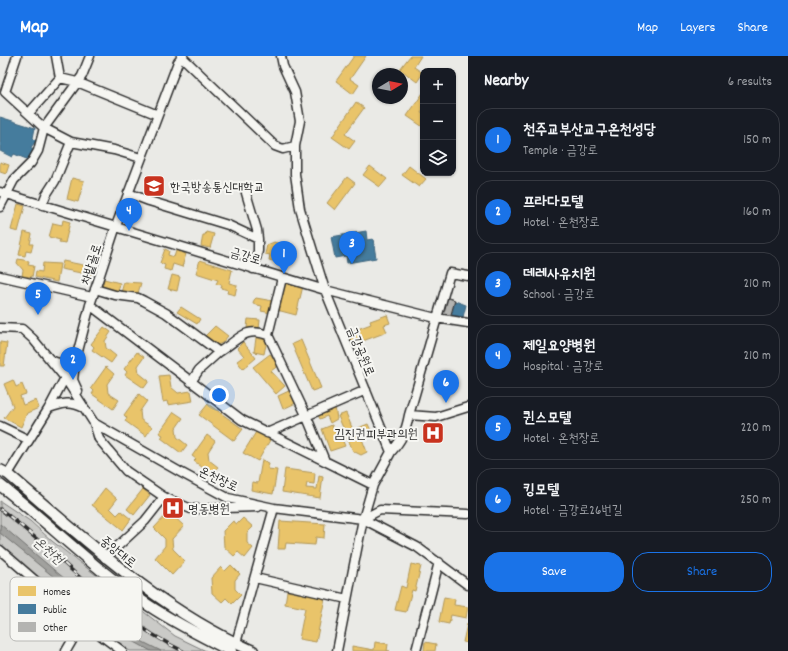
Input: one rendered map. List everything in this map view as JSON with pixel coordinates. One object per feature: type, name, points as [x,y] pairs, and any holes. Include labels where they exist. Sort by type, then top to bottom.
[{"type":"main road","name":"중앙대로","points":[[4,472],[130,577]]},
{"type":"main road","name":"중앙대로","points":[[0,485],[112,577]]},
{"type":"main road","name":"중앙대로","points":[[142,586],[233,647]]},
{"type":"main road","name":"중앙대로","points":[[142,600],[186,628],[233,647],[253,651]]},
{"type":"street","points":[[17,56],[2,95],[29,113],[44,128],[71,142],[114,150],[141,158]]},
{"type":"street","points":[[56,56],[58,60],[58,76],[60,78]]},
{"type":"street","points":[[0,207],[3,193],[31,163],[38,151],[44,128],[77,82],[90,56]]},
{"type":"street","points":[[182,56],[275,146],[283,149],[295,146]]},
{"type":"street","name":"차밭골로","points":[[4,472],[29,440],[77,355],[92,297],[116,226],[178,62],[182,56]]},
{"type":"street","name":"금강공원로","points":[[281,56],[283,66],[295,92],[300,121],[295,146],[295,174],[300,210],[325,290],[391,452]]},
{"type":"street","points":[[29,113],[60,78]]},
{"type":"street","points":[[60,78],[77,82],[158,115]]},
{"type":"street","points":[[42,205],[46,194],[55,181],[71,142]]},
{"type":"street","name":"금강로","points":[[3,193],[116,226],[282,278],[436,318],[468,323]]},
{"type":"street","points":[[128,193],[228,225],[258,239]]},
{"type":"street","points":[[246,193],[257,230],[258,239],[258,252],[253,269]]},
{"type":"street","points":[[337,651],[363,520],[373,485],[391,452],[406,432],[408,415],[450,273],[468,276]]},
{"type":"street","points":[[0,276],[92,297],[115,295],[138,298],[171,317],[220,352]]},
{"type":"street","points":[[282,278],[268,335],[306,415],[325,461]]},
{"type":"street","points":[[92,297],[191,382],[242,420],[373,485]]},
{"type":"street","points":[[0,328],[14,328],[28,333],[50,359],[85,408],[94,424],[99,439],[126,471],[164,497],[191,509],[274,508],[255,578],[233,647]]},
{"type":"street","points":[[191,382],[199,370],[245,333],[257,331],[268,335]]},
{"type":"street","points":[[50,359],[56,363],[65,363],[77,355]]},
{"type":"street","points":[[77,355],[73,380],[85,408]]},
{"type":"street","points":[[267,433],[366,390]]},
{"type":"street","points":[[48,408],[64,403],[74,403],[85,408]]},
{"type":"street","points":[[408,415],[436,417],[468,407]]},
{"type":"street","name":"온천장로","points":[[94,424],[228,498],[274,508],[363,520],[411,543],[439,562],[468,585]]},
{"type":"street","points":[[0,426],[29,440]]},
{"type":"street","points":[[106,558],[145,521],[164,497]]},
{"type":"street","points":[[363,520],[380,510],[468,514]]},
{"type":"street","points":[[0,550],[31,577]]},
{"type":"street","points":[[416,651],[439,562]]},
{"type":"street","points":[[255,578],[347,599]]},
{"type":"street","points":[[66,651],[72,641]]},
{"type":"street","points":[[109,641],[122,651]]},
{"type":"shaded area","points":[[0,501],[30,521],[52,541],[99,577],[36,577],[0,547]]},
{"type":"shaded area","points":[[0,524],[63,577],[54,577],[0,533]]},
{"type":"shaded area","points":[[142,611],[175,636],[206,651],[130,651],[114,641],[142,641]]},
{"type":"shaded area","points":[[133,641],[142,641],[161,651],[151,651]]},
{"type":"building: Homes","points":[[354,56],[366,56],[350,79],[359,85],[353,94],[336,81]]},
{"type":"building: Homes","points":[[410,56],[421,56],[414,67],[420,71],[420,78],[417,82],[408,75],[408,68],[401,68]]},
{"type":"building: Homes","points":[[420,97],[420,125],[407,116]]},
{"type":"building: Homes","points":[[356,102],[364,108],[345,134],[355,141],[349,149],[332,137]]},
{"type":"building: Homes","points":[[0,162],[9,165],[6,174],[0,172]]},
{"type":"building: Homes","points":[[370,166],[387,179],[380,187],[363,175]]},
{"type":"building: Homes","points":[[409,166],[420,176],[426,179],[419,187],[402,175]]},
{"type":"building: Homes","points":[[347,177],[355,183],[335,210],[327,203]]},
{"type":"building: Homes","points":[[72,178],[84,181],[78,202],[67,199]]},
{"type":"building: Homes","points":[[18,204],[25,206],[18,232],[11,230]]},
{"type":"building: Homes","points":[[63,220],[70,222],[65,243],[49,237],[53,223],[62,225]]},
{"type":"building: Homes","points":[[24,232],[32,234],[30,244],[33,244],[31,252],[26,251],[25,256],[19,255]]},
{"type":"building: Homes","points":[[206,232],[214,234],[210,248],[201,246],[203,235],[205,235]]},
{"type":"building: Homes","points":[[274,242],[287,246],[291,250],[288,260],[283,259],[282,263],[269,260],[270,255],[265,254],[267,245]]},
{"type":"building: Homes","points":[[165,249],[169,251],[168,255],[174,257],[176,251],[186,254],[182,267],[173,264],[171,271],[164,269],[165,265],[160,263]]},
{"type":"building: Homes","points":[[18,259],[29,261],[28,265],[34,266],[32,277],[22,276],[23,270],[17,263]]},
{"type":"building: Homes","points":[[200,260],[232,270],[229,283],[237,285],[235,295],[227,293],[228,290],[221,288],[222,285],[216,284],[218,280],[196,273]]},
{"type":"building: Homes","points":[[63,261],[93,267],[91,275],[61,269]]},
{"type":"building: Homes","points":[[43,263],[60,264],[57,282],[35,277],[36,271],[42,272]]},
{"type":"building: Homes","points":[[172,275],[180,277],[177,291],[168,289]]},
{"type":"building: Homes","points":[[104,279],[120,283],[118,292],[102,288]]},
{"type":"building: Homes","points":[[284,281],[303,286],[296,315],[277,310]]},
{"type":"building: Homes","points":[[124,282],[141,283],[138,293],[121,293]]},
{"type":"building: Homes","points":[[256,298],[273,301],[271,313],[261,311],[262,306],[253,304]]},
{"type":"building: Homes","points":[[181,307],[200,319],[197,324],[177,312]]},
{"type":"building: Homes","points":[[387,315],[390,323],[384,325],[387,332],[352,345],[347,333],[371,324],[370,321]]},
{"type":"building: Homes","points":[[248,319],[260,320],[259,329],[247,328]]},
{"type":"building: Homes","points":[[215,326],[228,336],[222,343],[217,345],[205,336]]},
{"type":"building: Homes","points":[[104,327],[111,332],[105,341],[106,348],[116,356],[111,363],[92,350],[94,347],[91,344]]},
{"type":"building: Homes","points":[[256,338],[267,340],[264,354],[254,352]]},
{"type":"building: Homes","points":[[301,340],[321,388],[312,391],[292,344]]},
{"type":"building: Homes","points":[[0,342],[7,343],[4,366],[0,366]]},
{"type":"building: Homes","points":[[243,342],[256,358],[243,369],[237,361],[244,356],[237,348]]},
{"type":"building: Homes","points":[[137,352],[144,357],[138,366],[139,373],[149,381],[144,388],[125,375],[127,372],[124,369]]},
{"type":"building: Homes","points":[[270,354],[279,365],[271,371],[285,386],[276,394],[253,367]]},
{"type":"building: Homes","points":[[106,367],[114,374],[107,384],[108,393],[119,400],[113,409],[92,394],[94,391],[91,388]]},
{"type":"building: Homes","points":[[169,375],[171,387],[178,393],[191,391],[193,401],[168,405],[167,401],[163,402],[159,376]]},
{"type":"building: Homes","points":[[13,380],[16,387],[22,384],[26,394],[20,396],[23,405],[36,400],[39,408],[27,413],[21,427],[4,418],[13,406],[4,384]]},
{"type":"building: Homes","points":[[291,390],[296,403],[283,409],[278,396]]},
{"type":"building: Homes","points":[[139,394],[147,401],[140,411],[141,420],[152,427],[146,436],[125,421],[127,418],[124,415]]},
{"type":"building: Homes","points":[[208,404],[243,429],[234,441],[199,415]]},
{"type":"building: Homes","points":[[335,407],[337,419],[330,423],[327,416],[320,419],[318,415]]},
{"type":"building: Homes","points":[[174,412],[183,418],[176,428],[177,437],[187,445],[181,453],[161,438],[163,435],[159,433]]},
{"type":"building: Homes","points":[[346,413],[353,430],[368,424],[373,435],[362,439],[367,452],[361,455],[353,451],[338,416]]},
{"type":"building: Homes","points":[[332,425],[334,432],[338,430],[345,446],[330,451],[322,429]]},
{"type":"building: Homes","points":[[256,432],[270,440],[258,461],[243,453]]},
{"type":"building: Homes","points":[[207,435],[215,441],[208,452],[209,460],[218,467],[212,475],[194,461],[196,459],[192,456]]},
{"type":"building: Homes","points":[[262,460],[269,463],[268,469],[277,470],[273,494],[251,490],[252,482],[258,483]]},
{"type":"building: Homes","points":[[285,469],[315,473],[314,484],[307,483],[306,488],[317,489],[319,476],[323,477],[320,498],[282,492]]},
{"type":"building: Homes","points":[[105,488],[117,499],[110,508],[117,515],[121,511],[131,519],[123,530],[92,505]]},
{"type":"building: Homes","points":[[143,489],[150,495],[134,515],[127,509]]},
{"type":"building: Homes","points":[[169,512],[184,526],[172,539],[173,549],[185,561],[172,575],[155,558],[165,546],[165,539],[154,528]]},
{"type":"building: Homes","points":[[243,518],[253,527],[247,533],[247,543],[253,548],[245,558],[238,552],[234,556],[224,547],[223,531],[233,521],[237,524]]},
{"type":"building: Homes","points":[[280,521],[325,524],[324,538],[316,537],[315,545],[286,543],[285,549],[278,549]]},
{"type":"building: Homes","points":[[411,564],[421,566],[415,591],[412,590],[406,612],[395,610],[401,586],[406,588]]},
{"type":"building: Homes","points":[[231,565],[240,574],[235,580],[235,589],[241,595],[232,604],[226,598],[222,602],[212,593],[211,578],[221,567],[225,571]]},
{"type":"building: Homes","points":[[287,591],[325,598],[316,642],[299,639],[305,608],[285,604]]},
{"type":"building: Homes","points":[[444,597],[455,599],[454,605],[468,607],[466,618],[451,615],[449,624],[439,622]]},
{"type":"building: Homes","points":[[468,624],[468,643],[463,642]]},
{"type":"building: Homes","points":[[375,642],[388,644],[387,651],[352,651],[352,646],[374,650]]},
{"type":"building: Homes","points":[[425,642],[436,644],[435,651],[424,651]]},
{"type":"building: Public","points":[[0,117],[35,128],[33,138],[36,141],[31,147],[33,151],[29,160],[14,154],[12,157],[0,151]]},
{"type":"building: Public","points":[[366,231],[367,240],[373,239],[376,258],[347,263],[346,256],[335,258],[331,237]]},
{"type":"building: Public","points":[[455,301],[466,305],[462,321],[451,318]]},
{"type":"building: Other","points":[[445,297],[455,300],[450,318],[439,316]]},
{"type":"railway","points":[[0,509],[23,527],[79,577]]},
{"type":"railway","points":[[142,627],[183,651]]},
{"type":"place","name":"한국방송통신대학교","points":[[154,186]]},
{"type":"place","name":"제일요양병원","points":[[129,231]]},
{"type":"place","name":"데레사유치원","points":[[352,264]]},
{"type":"place","name":"천주교부산교구온천성당","points":[[284,274]]},
{"type":"place","name":"퀸스모텔","points":[[38,315]]},
{"type":"place","name":"프라다모텔","points":[[73,380]]},
{"type":"place","name":"킹모텔","points":[[446,403]]},
{"type":"place","name":"김진권피부과의원","points":[[433,433]]},
{"type":"place","name":"명동병원","points":[[173,508]]},
{"type":"water label","name":"온천천","points":[[49,550]]}]
